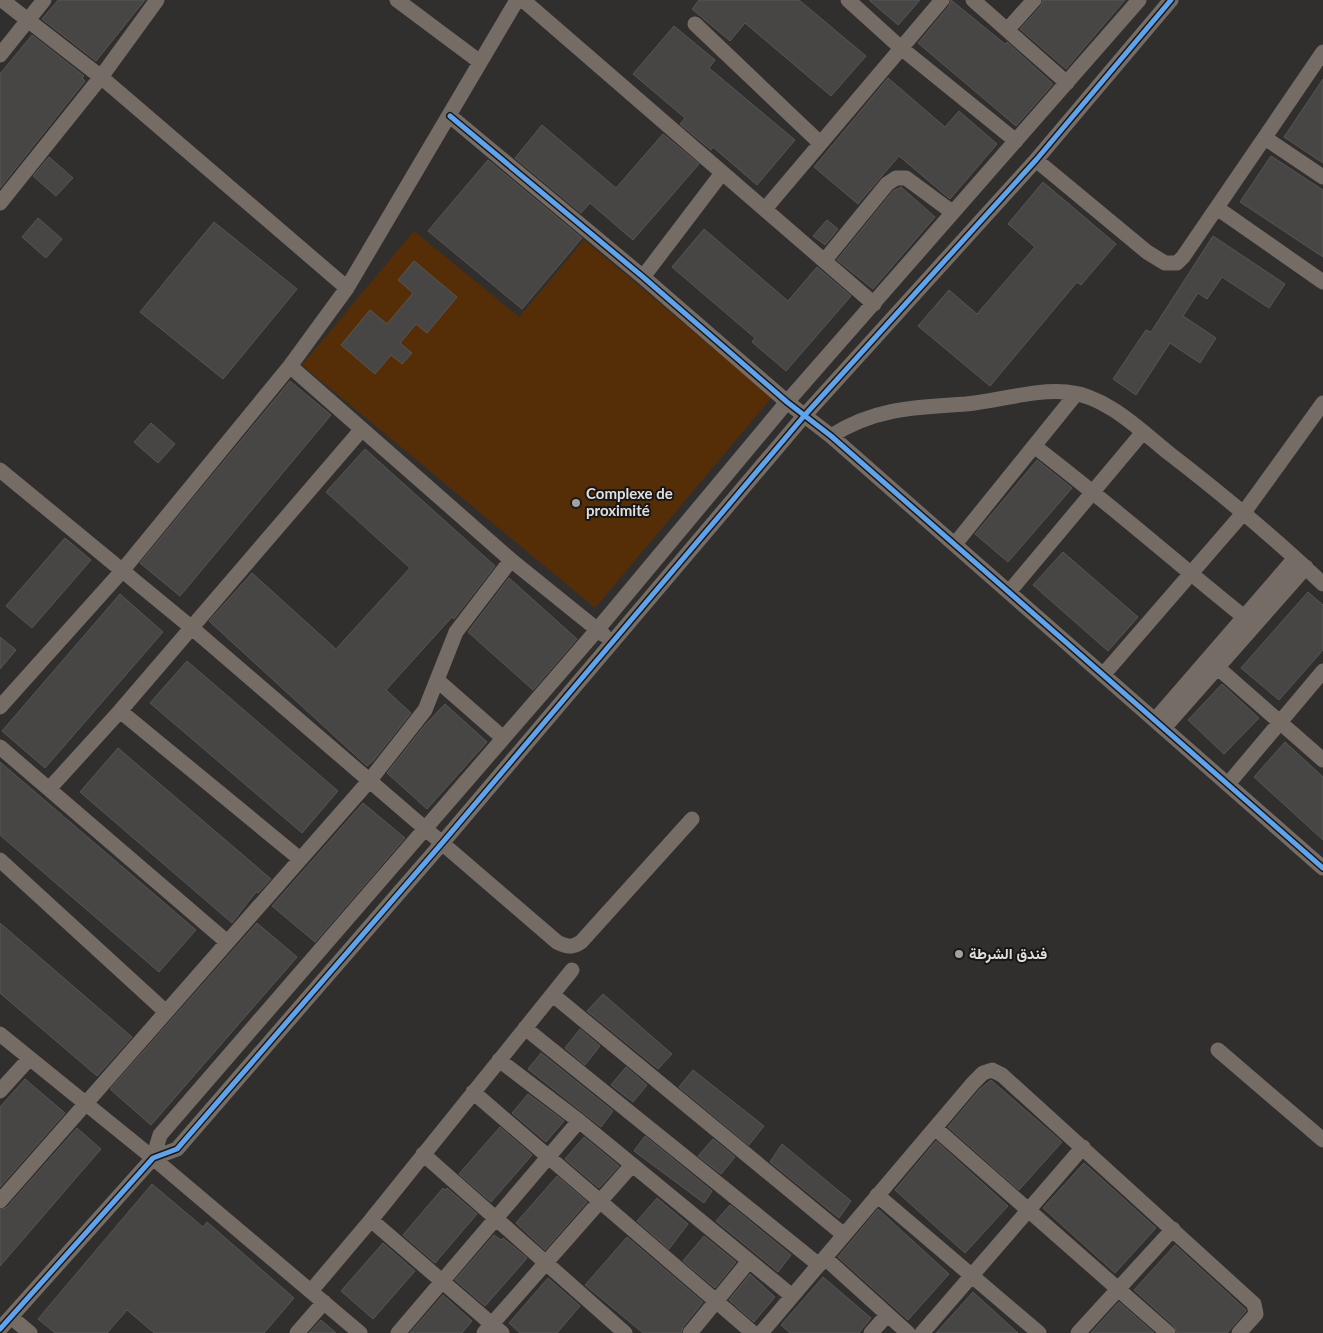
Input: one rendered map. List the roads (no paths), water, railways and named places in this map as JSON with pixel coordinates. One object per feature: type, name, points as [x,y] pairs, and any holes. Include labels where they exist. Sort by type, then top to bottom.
[{"type":"street","points":[[2,0],[102,77],[347,288]]},
{"type":"street","points":[[0,56],[44,0]]},
{"type":"street","points":[[0,203],[102,77],[157,0]]},
{"type":"street","points":[[397,0],[480,62]]},
{"type":"street","points":[[0,707],[122,571],[290,366],[347,288],[517,0]]},
{"type":"street","points":[[522,0],[874,304]]},
{"type":"street","points":[[848,0],[901,48],[1016,141]]},
{"type":"street","points":[[765,209],[942,0]]},
{"type":"street","points":[[973,0],[1067,83]]},
{"type":"street","points":[[1007,30],[1034,0]]},
{"type":"street","points":[[153,1158],[177,1149],[443,842],[804,416],[1036,160],[1171,0]]},
{"type":"street","points":[[0,1329],[153,1158],[160,1135],[426,829],[502,737],[597,630],[787,402],[1067,83],[1135,2]]},
{"type":"street","points":[[696,24],[820,143]]},
{"type":"street","points":[[1036,160],[1133,241],[1166,264],[1172,265],[1181,260],[1323,52]]},
{"type":"street","points":[[450,116],[643,277],[787,402],[832,436],[1323,868]]},
{"type":"street","points":[[1265,138],[1323,177]]},
{"type":"street","points":[[643,277],[722,173]]},
{"type":"street","points":[[825,260],[887,184],[896,178],[908,179],[952,212]]},
{"type":"street","points":[[1217,208],[1323,282]]},
{"type":"street","points":[[290,366],[511,560],[612,643]]},
{"type":"street","points":[[832,436],[872,416],[896,409],[974,403],[1036,393],[1067,392],[1076,394],[1102,403],[1143,432],[1245,511],[1323,583]]},
{"type":"street","points":[[955,544],[1076,394]]},
{"type":"street","points":[[1104,675],[1245,511],[1323,402]]},
{"type":"street","points":[[49,789],[120,711],[362,429]]},
{"type":"street","points":[[1009,592],[1092,490],[1143,432]]},
{"type":"street","points":[[1034,446],[1092,490],[1190,574],[1249,620]]},
{"type":"street","points":[[0,470],[192,628],[557,942],[564,946],[574,947],[581,942],[692,819]]},
{"type":"street","points":[[0,1201],[84,1103],[370,780],[425,710],[463,622],[511,560]]},
{"type":"street","points":[[1160,724],[1301,562]]},
{"type":"street","points":[[1160,724],[1217,667],[1249,620]]},
{"type":"street","points":[[1217,667],[1323,760]]},
{"type":"street","points":[[1228,784],[1323,671]]},
{"type":"street","points":[[437,680],[502,737]]},
{"type":"street","points":[[120,711],[300,859]]},
{"type":"street","points":[[0,747],[227,942]]},
{"type":"street","points":[[0,860],[166,1012]]},
{"type":"street","points":[[311,1291],[371,1220],[572,970]]},
{"type":"street","points":[[552,995],[844,1235]]},
{"type":"street","points":[[525,1028],[822,1262],[908,1333]]},
{"type":"street","points":[[0,1034],[153,1158],[360,1333]]},
{"type":"street","points":[[1218,1050],[1323,1140]]},
{"type":"street","points":[[0,1091],[29,1059]]},
{"type":"street","points":[[499,1060],[579,1121],[792,1296]]},
{"type":"street","points":[[769,1330],[792,1296],[973,1082],[983,1073],[992,1070],[1002,1075],[1083,1147],[1254,1304],[1256,1314],[1239,1333]]},
{"type":"street","points":[[473,1092],[754,1333]]},
{"type":"street","points":[[398,1333],[441,1280],[549,1159],[579,1121]]},
{"type":"street","points":[[935,1128],[1168,1333]]},
{"type":"street","points":[[922,1333],[1083,1147]]},
{"type":"street","points":[[423,1154],[625,1333]]},
{"type":"street","points":[[371,1220],[441,1280],[493,1330],[544,1262],[632,1165]]},
{"type":"street","points":[[877,1195],[1039,1333]]},
{"type":"street","points":[[1078,1333],[1173,1229]]},
{"type":"street","points":[[690,1333],[749,1261]]},
{"type":"street","points":[[297,1333],[324,1302]]},
{"type":"street","points":[[871,1333],[887,1315]]},
{"type":"street","points":[[11,1317],[30,1333]]},
{"type":"place","name":"Complexe de proximité","points":[[576,503]]},
{"type":"place","name":"فندق الشرطة","points":[[959,954]]}]
